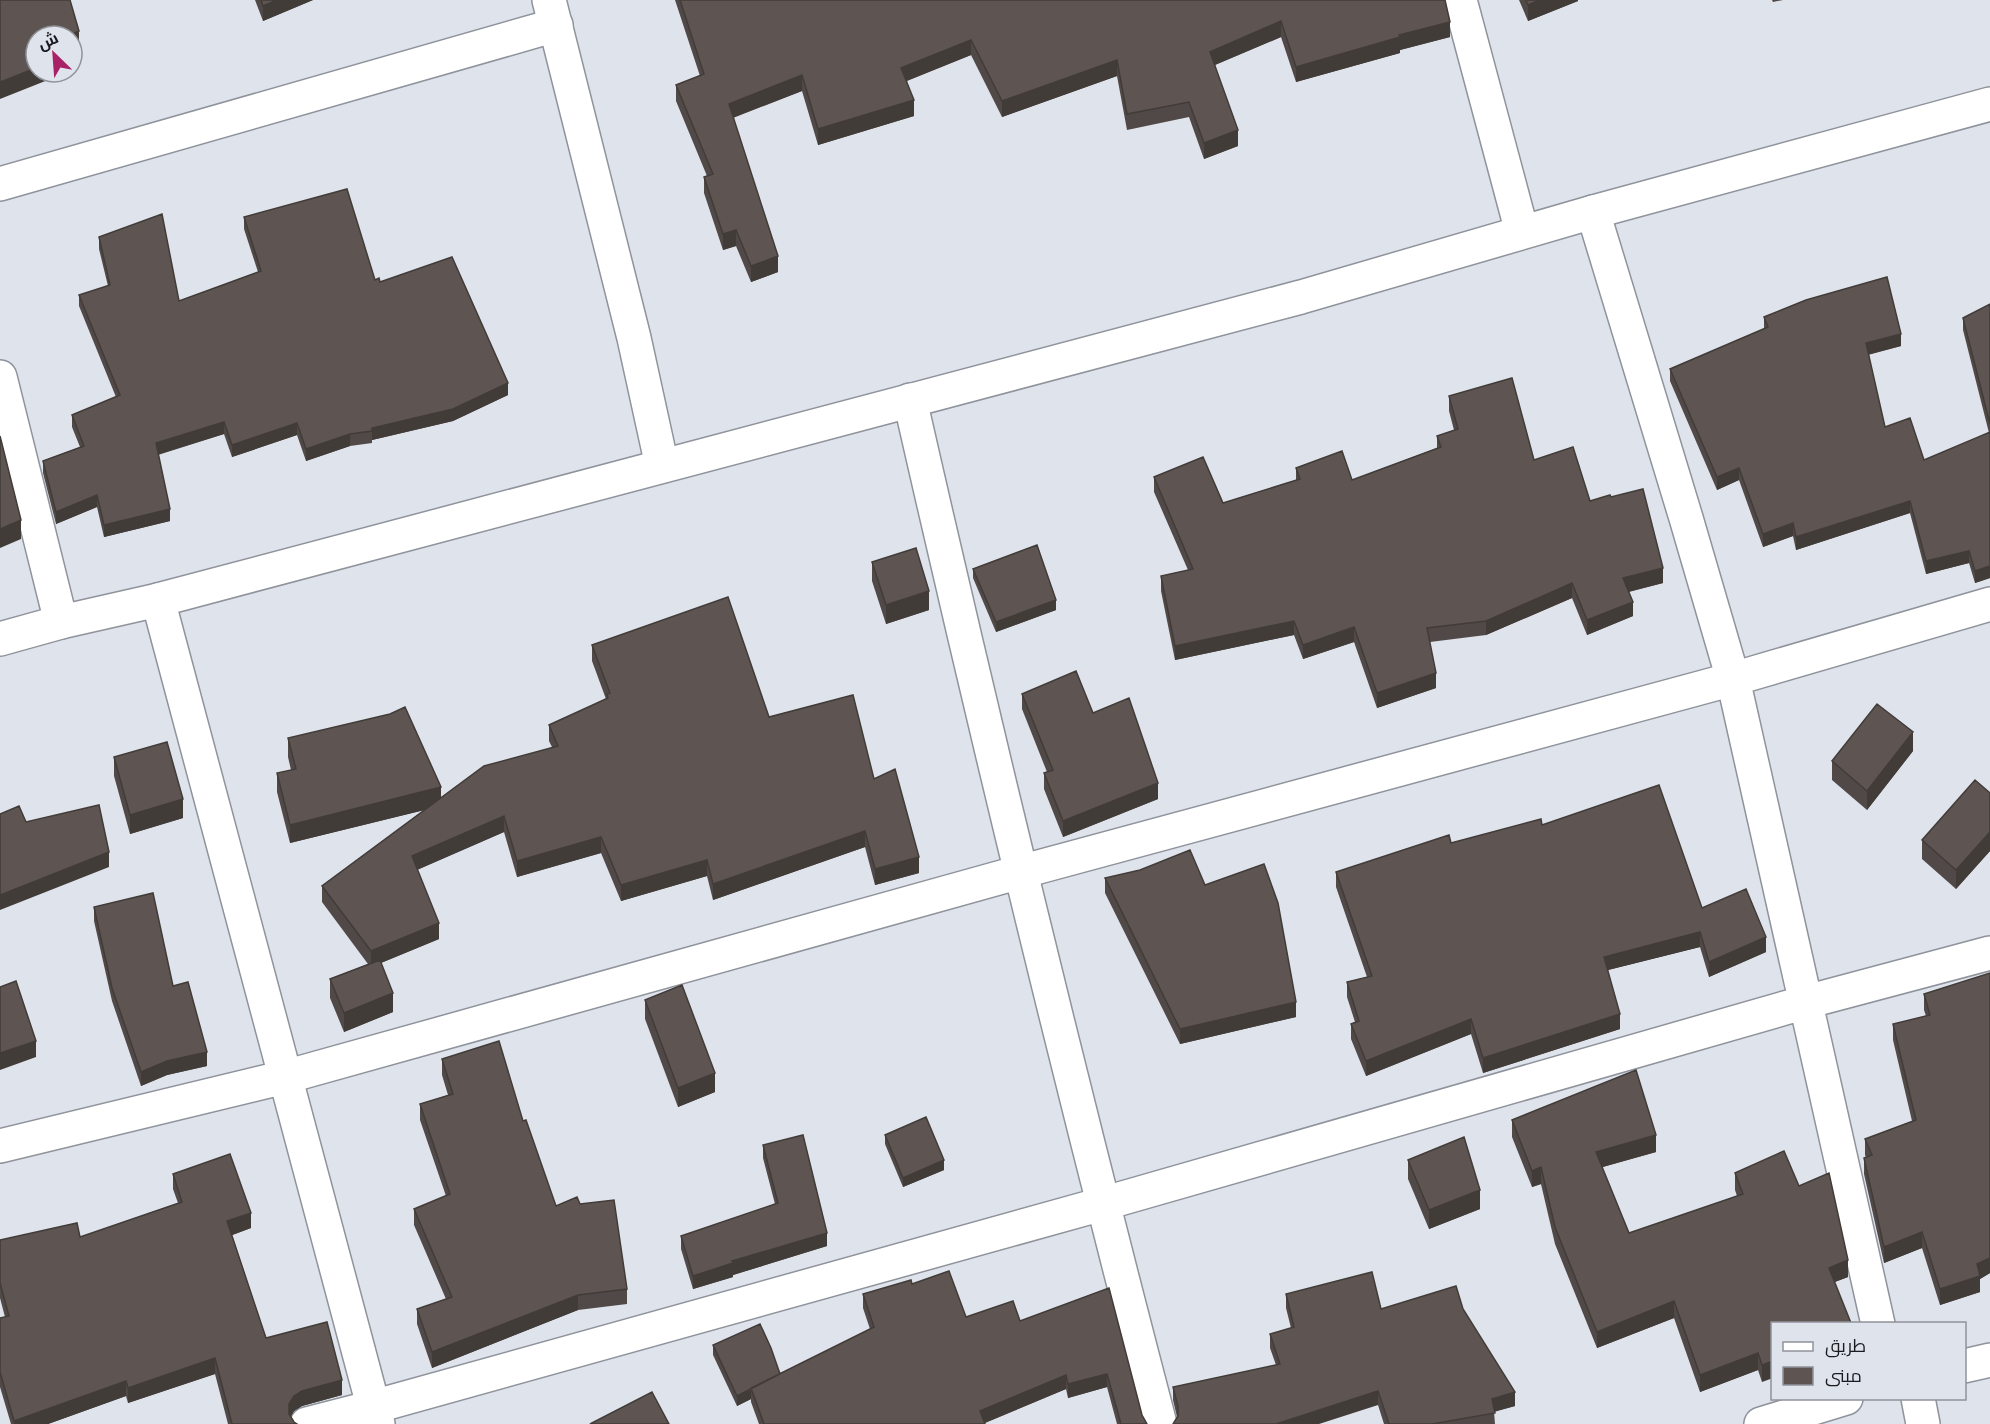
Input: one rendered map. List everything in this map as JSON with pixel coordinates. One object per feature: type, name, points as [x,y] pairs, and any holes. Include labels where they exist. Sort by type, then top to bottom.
[{"type":"street","points":[[1460,0],[1522,232]]},
{"type":"street","points":[[0,184],[552,13],[634,338],[662,466]]},
{"type":"street","points":[[0,639],[61,622],[158,600],[1301,297],[1593,212],[1990,104]]},
{"type":"street","points":[[1593,212],[1733,679],[1878,1322]]},
{"type":"street","points":[[0,377],[61,622]]},
{"type":"street","points":[[910,400],[1020,872],[1102,1204],[1160,1424]]},
{"type":"street","points":[[158,600],[376,1416]]},
{"type":"street","points":[[0,1146],[285,1077],[1020,872],[1733,679],[1990,604]]},
{"type":"street","points":[[307,1424],[376,1416],[1806,1002],[1990,953]]},
{"type":"street","points":[[1966,1366],[1990,1360]]},
{"type":"street","points":[[1761,1424],[1839,1400]]},
{"type":"street","points":[[1918,1400],[1923,1424]]},
{"type":"building","points":[[0,0],[70,0],[77,24],[24,24],[24,73],[0,82]]},
{"type":"building","points":[[261,0],[277,0],[263,6]]},
{"type":"building","points":[[680,0],[1445,0],[1450,22],[1399,35],[1400,37],[1296,67],[1281,21],[1210,52],[1238,130],[1204,143],[1189,102],[1127,114],[1117,60],[1002,101],[971,40],[901,68],[914,100],[818,129],[802,75],[729,104],[778,256],[751,266],[736,230],[723,234],[704,177],[713,174],[676,85],[704,74]]},
{"type":"building","points":[[1526,0],[1540,0],[1528,5]]},
{"type":"building","points":[[347,189],[375,280],[379,278],[380,282],[452,257],[508,383],[453,409],[372,428],[372,431],[350,434],[306,449],[297,423],[232,445],[224,422],[156,443],[170,509],[104,525],[97,495],[56,512],[43,461],[84,446],[72,415],[120,395],[79,295],[110,285],[99,237],[162,214],[179,301],[261,271],[244,217]]},
{"type":"building","points":[[1887,277],[1901,334],[1866,343],[1885,427],[1910,418],[1924,460],[1990,432],[1990,566],[1975,571],[1969,551],[1926,561],[1910,501],[1796,537],[1793,523],[1763,534],[1739,468],[1717,477],[1670,369],[1768,327],[1764,317],[1806,300]]},
{"type":"building","points":[[1990,304],[1990,424],[1963,318]]},
{"type":"building","points":[[1512,378],[1534,460],[1573,447],[1590,501],[1643,489],[1663,568],[1623,578],[1633,602],[1587,620],[1572,583],[1486,621],[1427,628],[1436,673],[1377,693],[1354,627],[1303,645],[1294,621],[1175,646],[1161,576],[1193,569],[1154,477],[1203,457],[1223,503],[1300,479],[1296,468],[1342,451],[1352,480],[1441,447],[1437,436],[1458,429],[1449,396]]},
{"type":"building","points":[[0,436],[21,520],[0,529]]},
{"type":"building","points":[[1037,545],[1056,600],[996,622],[973,569]]},
{"type":"building","points":[[916,548],[929,591],[886,605],[872,562]]},
{"type":"building","points":[[728,597],[769,717],[853,695],[874,779],[895,769],[919,857],[875,869],[865,831],[713,884],[707,860],[621,885],[601,837],[517,861],[504,816],[412,856],[439,923],[371,951],[322,886],[484,766],[558,746],[549,725],[608,698],[607,694],[610,693],[592,645]]},
{"type":"building","points":[[1076,671],[1093,713],[1129,698],[1158,783],[1063,821],[1044,773],[1053,770],[1022,694]]},
{"type":"building","points":[[1877,704],[1913,732],[1867,791],[1832,761]]},
{"type":"building","points":[[405,707],[441,787],[290,825],[277,773],[296,769],[288,738],[390,714]]},
{"type":"building","points":[[167,742],[183,799],[130,815],[114,757]]},
{"type":"building","points":[[1975,780],[1990,793],[1990,832],[1956,870],[1922,840]]},
{"type":"building","points":[[1659,785],[1702,908],[1746,889],[1766,937],[1709,962],[1700,932],[1604,957],[1620,1014],[1483,1058],[1471,1019],[1366,1061],[1351,1024],[1359,1021],[1347,982],[1372,976],[1336,872],[1449,835],[1451,843],[1541,819],[1542,825]]},
{"type":"building","points":[[99,805],[109,852],[0,895],[0,814],[19,806],[26,822]]},
{"type":"building","points":[[1190,850],[1205,885],[1264,864],[1278,903],[1296,1002],[1180,1029],[1105,878],[1140,870]]},
{"type":"building","points":[[153,893],[173,986],[188,982],[207,1052],[167,1061],[141,1072],[112,988],[94,907]]},
{"type":"building","points":[[380,960],[393,993],[344,1013],[330,979]]},
{"type":"building","points":[[1990,973],[1990,1258],[1977,1264],[1980,1276],[1940,1289],[1922,1232],[1884,1247],[1864,1158],[1872,1155],[1865,1139],[1916,1120],[1893,1024],[1930,1015],[1924,994]]},
{"type":"building","points":[[16,981],[36,1041],[0,1053],[0,987]]},
{"type":"building","points":[[682,985],[715,1073],[678,1088],[645,1000]]},
{"type":"building","points":[[499,1041],[523,1121],[526,1120],[556,1206],[577,1197],[580,1204],[614,1200],[627,1289],[578,1295],[432,1352],[417,1309],[452,1297],[414,1209],[450,1194],[420,1104],[453,1094],[442,1059]]},
{"type":"building","points":[[1636,1070],[1656,1135],[1596,1152],[1629,1233],[1743,1194],[1735,1173],[1784,1151],[1799,1186],[1829,1173],[1848,1260],[1829,1268],[1851,1322],[1771,1322],[1771,1362],[1762,1365],[1758,1353],[1700,1375],[1674,1301],[1597,1332],[1555,1227],[1541,1167],[1532,1171],[1512,1120]]},
{"type":"building","points":[[926,1117],[944,1160],[903,1178],[885,1135]]},
{"type":"building","points":[[803,1135],[827,1233],[732,1261],[733,1263],[693,1276],[681,1236],[778,1203],[763,1145]]},
{"type":"building","points":[[1464,1137],[1480,1190],[1429,1210],[1408,1160]]},
{"type":"building","points":[[230,1154],[251,1213],[227,1221],[266,1338],[327,1322],[342,1380],[302,1391],[294,1396],[289,1404],[289,1414],[297,1424],[232,1424],[215,1358],[128,1388],[126,1381],[14,1421],[0,1372],[0,1318],[9,1316],[0,1283],[0,1240],[77,1223],[80,1237],[182,1202],[173,1174]]},
{"type":"building","points":[[949,1271],[966,1317],[1013,1301],[1020,1321],[1109,1288],[1142,1415],[1147,1424],[1121,1424],[1107,1374],[1068,1384],[1066,1375],[980,1411],[985,1424],[764,1424],[751,1388],[874,1327],[863,1294],[911,1280],[912,1284]]},
{"type":"building","points":[[1372,1272],[1381,1309],[1456,1286],[1463,1309],[1515,1392],[1492,1399],[1495,1413],[1432,1424],[1389,1424],[1378,1391],[1276,1424],[1173,1424],[1178,1416],[1178,1406],[1173,1387],[1280,1364],[1270,1334],[1294,1327],[1286,1294]]},
{"type":"building","points":[[760,1324],[780,1374],[737,1396],[713,1345]]},
{"type":"building","points":[[652,1392],[669,1424],[590,1424]]}]
